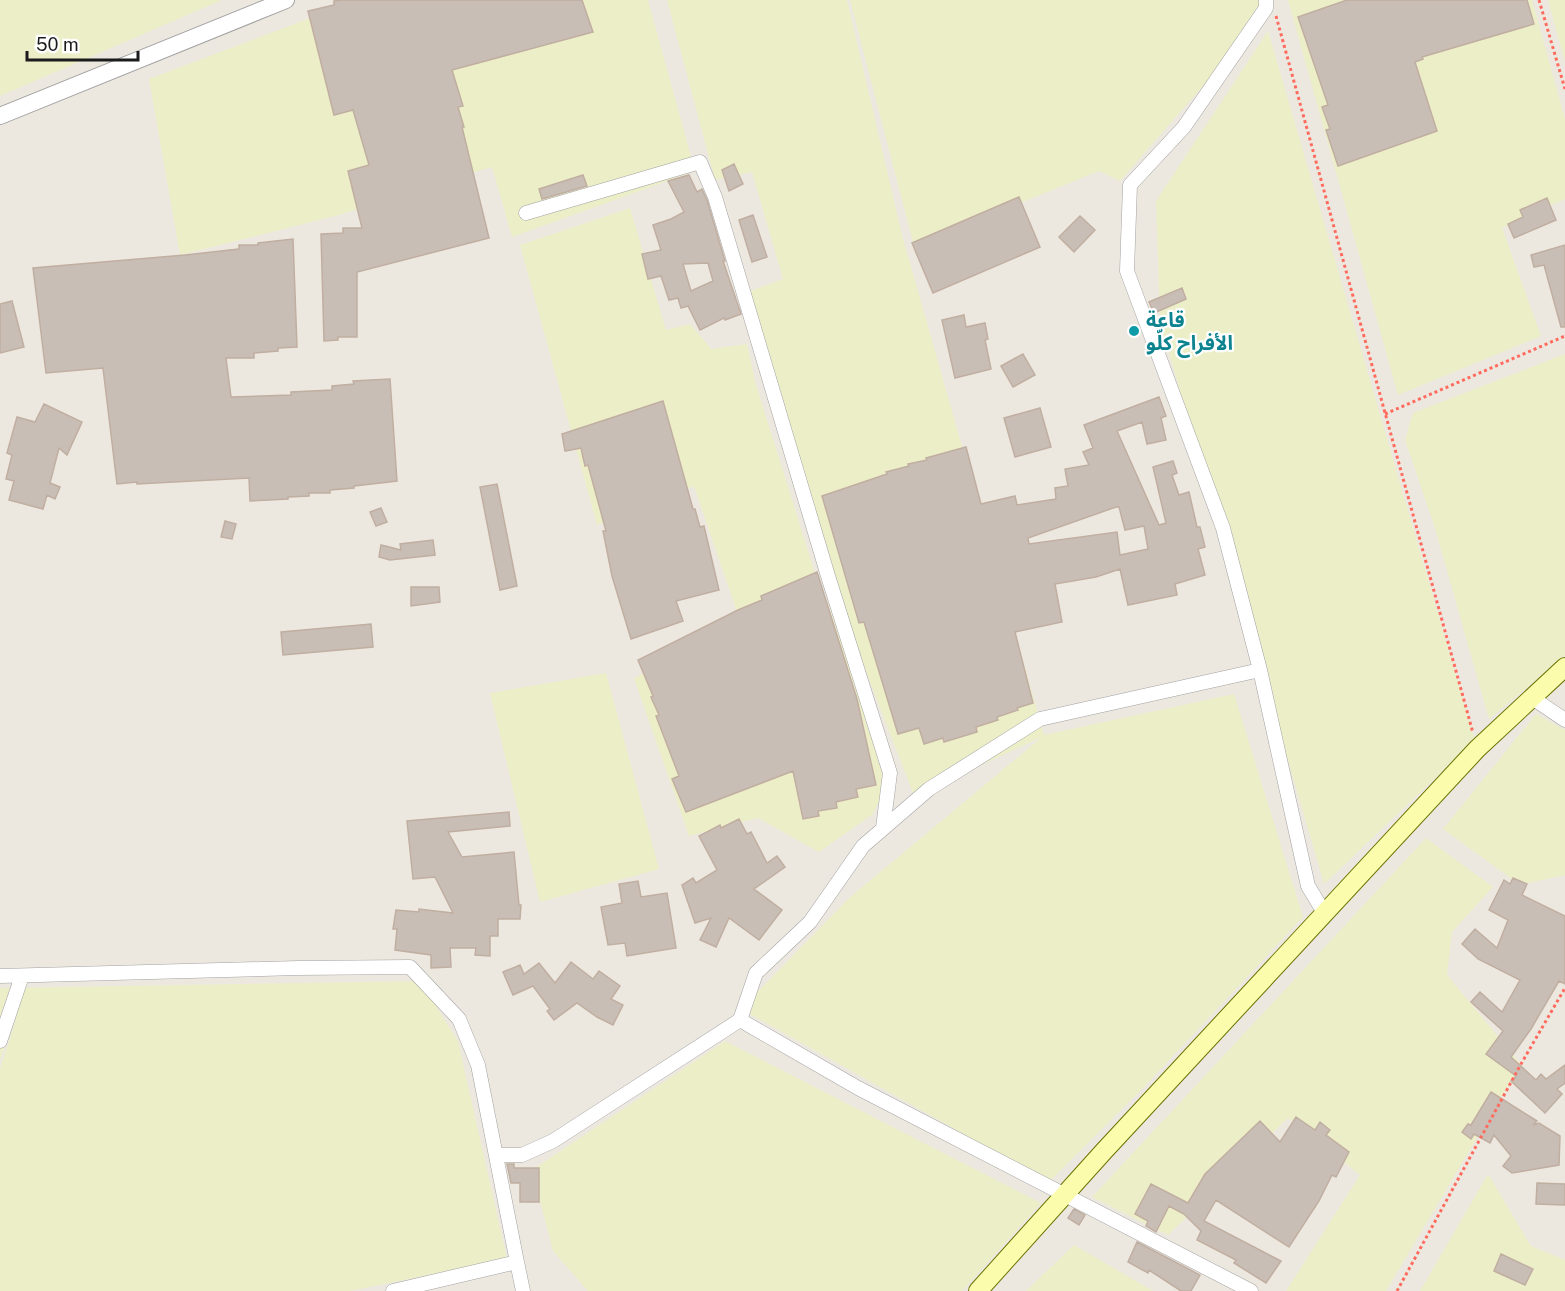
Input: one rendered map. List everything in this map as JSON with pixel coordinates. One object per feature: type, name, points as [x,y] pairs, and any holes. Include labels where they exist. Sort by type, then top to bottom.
[{"type":"main road","points":[[978,1291],[1477,749],[1565,667]]},
{"type":"street","points":[[0,116],[286,0]]},
{"type":"street","points":[[1270,6],[1266,8],[1184,128],[1130,185],[1127,271],[1223,528],[1260,670],[1308,886],[1325,914]]},
{"type":"street","points":[[526,213],[700,162],[715,197],[828,576],[890,773],[883,828]]},
{"type":"street","points":[[496,1155],[522,1155],[553,1141],[740,1020],[756,973],[810,922],[863,846],[929,789],[1040,719],[1260,670]]},
{"type":"street","points":[[1531,697],[1565,720]]},
{"type":"street","points":[[0,976],[410,967],[459,1019],[478,1065],[523,1291]]},
{"type":"street","points":[[0,1041],[22,976]]},
{"type":"street","points":[[740,1020],[858,1088],[1251,1291]]},
{"type":"street","points":[[393,1291],[517,1262]]},
{"type":"path","points":[[1539,0],[1565,88]]},
{"type":"path","points":[[1270,6],[1386,414],[1477,749]]},
{"type":"path","points":[[1386,414],[1565,336]]},
{"type":"path","points":[[1397,1291],[1565,988]]},
{"type":"green space","points":[[0,0],[222,0],[0,96]]},
{"type":"green space","points":[[358,0],[648,0],[695,171],[512,237],[492,167],[339,215],[180,255],[149,79]]},
{"type":"green space","points":[[667,0],[847,0],[902,235],[1044,735],[1234,694],[1303,917],[1143,1088],[1049,1182],[741,1009],[849,898],[1042,737],[914,796],[803,508],[745,293],[783,279],[752,172],[715,180]]},
{"type":"green space","points":[[850,0],[1263,0],[1250,32],[1120,181],[1099,171],[914,246]]},
{"type":"green space","points":[[1288,0],[1532,0],[1565,119],[1565,199],[1502,228],[1541,336],[1398,395]]},
{"type":"green space","points":[[1548,0],[1565,0],[1565,62]]},
{"type":"green space","points":[[1268,31],[1475,740],[1324,884],[1160,322],[1156,201]]},
{"type":"green space","points":[[630,208],[666,330],[690,324],[711,349],[747,344],[756,385],[816,576],[739,618],[694,486],[597,525],[520,245]]},
{"type":"green space","points":[[1565,354],[1565,656],[1489,719],[1434,525],[1405,440],[1413,413]]},
{"type":"green space","points":[[822,587],[890,778],[873,814],[819,852],[758,818],[689,836],[634,678]]},
{"type":"green space","points":[[606,673],[659,869],[540,902],[490,693]]},
{"type":"green space","points":[[1536,714],[1565,730],[1565,875],[1520,885],[1443,829]]},
{"type":"green space","points":[[1426,838],[1493,887],[1452,932],[1447,975],[1521,1064],[1386,1291],[1286,1291],[1360,1175],[1288,1118],[1168,1235],[1092,1197]]},
{"type":"green space","points":[[420,981],[458,1041],[507,1259],[350,1291],[0,1291],[0,1069],[19,1010],[0,1060],[0,988]]},
{"type":"green space","points":[[725,1041],[1041,1203],[962,1291],[588,1291],[553,1251],[532,1170]]},
{"type":"green space","points":[[1488,1174],[1531,1246],[1565,1260],[1565,1291],[1420,1291]]},
{"type":"green space","points":[[1074,1245],[1153,1291],[1026,1291]]},
{"type":"building","points":[[582,0],[593,32],[452,70],[463,106],[458,107],[489,238],[357,272],[357,337],[338,337],[338,340],[324,341],[321,234],[343,233],[343,228],[362,228],[348,171],[369,165],[353,110],[334,115],[308,11],[334,5],[334,1]]},
{"type":"building","points":[[1347,0],[1527,0],[1534,24],[1422,57],[1423,59],[1415,62],[1437,131],[1338,166],[1326,130],[1330,129],[1322,107],[1328,105],[1298,17]]},
{"type":"building","points":[[734,164],[743,184],[729,191],[722,170]]},
{"type":"building","points":[[583,175],[587,186],[542,199],[539,189]]},
{"type":"building","points":[[689,175],[697,192],[702,189],[741,314],[725,320],[724,318],[700,330],[688,306],[681,308],[678,298],[669,300],[661,276],[648,279],[642,254],[661,250],[653,225],[684,212],[668,181]],"holes":[[[708,263],[713,281],[691,291],[683,264]]]},
{"type":"building","points":[[1019,197],[1040,247],[933,293],[912,243]]},
{"type":"building","points":[[1547,198],[1556,220],[1514,238],[1508,224],[1523,217],[1520,210]]},
{"type":"building","points":[[753,215],[767,257],[752,262],[739,220]]},
{"type":"building","points":[[1080,216],[1095,230],[1074,252],[1059,237]]},
{"type":"building","points":[[293,239],[297,347],[254,353],[254,358],[226,358],[231,397],[291,395],[291,392],[332,390],[332,386],[354,384],[353,381],[390,379],[397,481],[330,490],[330,493],[309,493],[309,496],[288,497],[288,499],[250,501],[249,478],[117,484],[103,368],[46,373],[33,268],[239,249],[239,245],[258,245],[258,243]]},
{"type":"building","points":[[1565,245],[1565,327],[1561,327],[1544,265],[1534,267],[1531,255]]},
{"type":"building","points":[[1182,288],[1186,299],[1154,313],[1149,302]]},
{"type":"building","points":[[12,301],[24,347],[0,353],[0,304]]},
{"type":"building","points":[[964,315],[966,327],[985,323],[988,339],[985,340],[991,369],[955,378],[942,320]]},
{"type":"building","points":[[1023,354],[1035,375],[1013,387],[1001,366]]},
{"type":"building","points":[[1159,397],[1166,416],[1161,418],[1166,440],[1147,444],[1142,422],[1117,431],[1159,525],[1166,523],[1153,467],[1173,461],[1177,473],[1172,475],[1179,495],[1189,492],[1197,527],[1200,527],[1205,547],[1198,549],[1205,575],[1175,584],[1177,595],[1128,605],[1120,569],[1096,577],[1055,584],[1062,622],[1015,632],[1033,703],[997,717],[998,720],[976,727],[977,732],[944,742],[943,738],[924,744],[919,728],[898,734],[864,622],[859,623],[822,496],[887,474],[886,472],[909,466],[908,464],[966,447],[981,504],[1015,496],[1017,505],[1056,499],[1055,488],[1068,486],[1065,469],[1089,465],[1083,452],[1093,448],[1084,425]],"holes":[[[1119,507],[1125,530],[1144,526],[1148,549],[1120,555],[1117,532],[1029,544],[1028,538]]]},
{"type":"building","points":[[663,401],[693,509],[695,509],[700,527],[704,526],[719,590],[676,601],[683,621],[631,639],[612,576],[603,531],[606,531],[588,465],[585,466],[581,448],[565,451],[562,434]]},
{"type":"building","points":[[44,404],[82,422],[67,455],[59,448],[50,483],[60,487],[55,499],[47,495],[43,509],[9,500],[14,481],[6,479],[12,455],[7,453],[17,417],[35,422]]},
{"type":"building","points":[[1040,408],[1051,447],[1015,457],[1004,418]]},
{"type":"building","points":[[497,484],[517,586],[500,590],[480,487]]},
{"type":"building","points":[[381,508],[387,522],[376,526],[370,512]]},
{"type":"building","points":[[225,521],[236,524],[232,539],[221,537]]},
{"type":"building","points":[[433,540],[435,555],[390,560],[379,557],[381,545],[401,550],[400,544]]},
{"type":"building","points":[[817,572],[857,699],[876,785],[856,789],[858,797],[836,802],[837,808],[818,811],[819,816],[803,819],[793,771],[686,812],[672,779],[679,776],[656,716],[659,715],[651,697],[653,696],[638,660],[762,600],[761,596]]},
{"type":"building","points":[[411,587],[439,587],[440,602],[411,606]]},
{"type":"building","points":[[371,624],[373,647],[283,655],[281,632]]},
{"type":"building","points":[[509,812],[510,826],[448,832],[462,857],[514,852],[519,905],[521,905],[520,919],[498,919],[498,936],[490,936],[490,956],[475,955],[476,948],[450,948],[451,967],[431,968],[431,955],[395,950],[397,929],[393,929],[396,910],[419,912],[419,909],[453,913],[435,877],[413,879],[407,821]]},
{"type":"building","points":[[739,819],[747,834],[751,832],[767,863],[777,856],[785,867],[754,889],[782,910],[759,940],[729,918],[716,947],[700,940],[711,918],[695,923],[682,885],[693,878],[696,883],[717,870],[699,836],[720,825],[721,828]]},
{"type":"building","points":[[1513,878],[1527,884],[1522,895],[1565,916],[1565,984],[1559,981],[1531,1029],[1511,1057],[1536,1080],[1541,1074],[1546,1079],[1565,1065],[1565,1083],[1557,1089],[1562,1094],[1545,1113],[1511,1081],[1516,1076],[1486,1054],[1503,1031],[1471,1002],[1480,992],[1502,1012],[1520,980],[1478,959],[1462,944],[1475,929],[1497,948],[1508,920],[1489,910],[1504,880],[1510,884]]},
{"type":"building","points":[[638,881],[641,897],[667,893],[676,948],[627,956],[625,943],[608,945],[601,907],[622,903],[619,884]]},
{"type":"building","points":[[571,962],[593,979],[599,971],[620,986],[611,999],[623,1005],[613,1025],[577,1003],[554,1020],[547,1011],[550,1009],[533,986],[513,995],[503,972],[520,965],[524,974],[539,963],[555,983]]},
{"type":"building","points":[[1491,1092],[1537,1121],[1533,1125],[1539,1123],[1560,1136],[1559,1165],[1512,1173],[1503,1166],[1511,1156],[1494,1135],[1490,1143],[1474,1134],[1471,1139],[1462,1132],[1468,1124],[1471,1125]]},
{"type":"building","points":[[1296,1117],[1315,1130],[1320,1122],[1330,1130],[1326,1135],[1349,1152],[1336,1177],[1332,1175],[1319,1201],[1289,1247],[1216,1200],[1204,1221],[1281,1261],[1266,1283],[1234,1263],[1236,1260],[1197,1240],[1201,1231],[1184,1214],[1169,1206],[1156,1232],[1146,1226],[1148,1221],[1135,1214],[1151,1184],[1188,1203],[1205,1174],[1260,1121],[1280,1142]]},
{"type":"building","points":[[507,1164],[514,1164],[514,1168],[539,1168],[539,1202],[520,1202],[520,1183],[511,1183]]},
{"type":"building","points":[[1537,1183],[1565,1184],[1565,1205],[1536,1204]]},
{"type":"building","points":[[1074,1209],[1085,1215],[1079,1225],[1068,1218]]},
{"type":"building","points":[[1137,1242],[1200,1275],[1191,1291],[1181,1291],[1149,1270],[1148,1273],[1128,1262]]},
{"type":"building","points":[[1501,1254],[1533,1269],[1525,1285],[1494,1271]]},
{"type":"place","name":"قاعة الأفراح كلّو","points":[[1134,331]]}]
